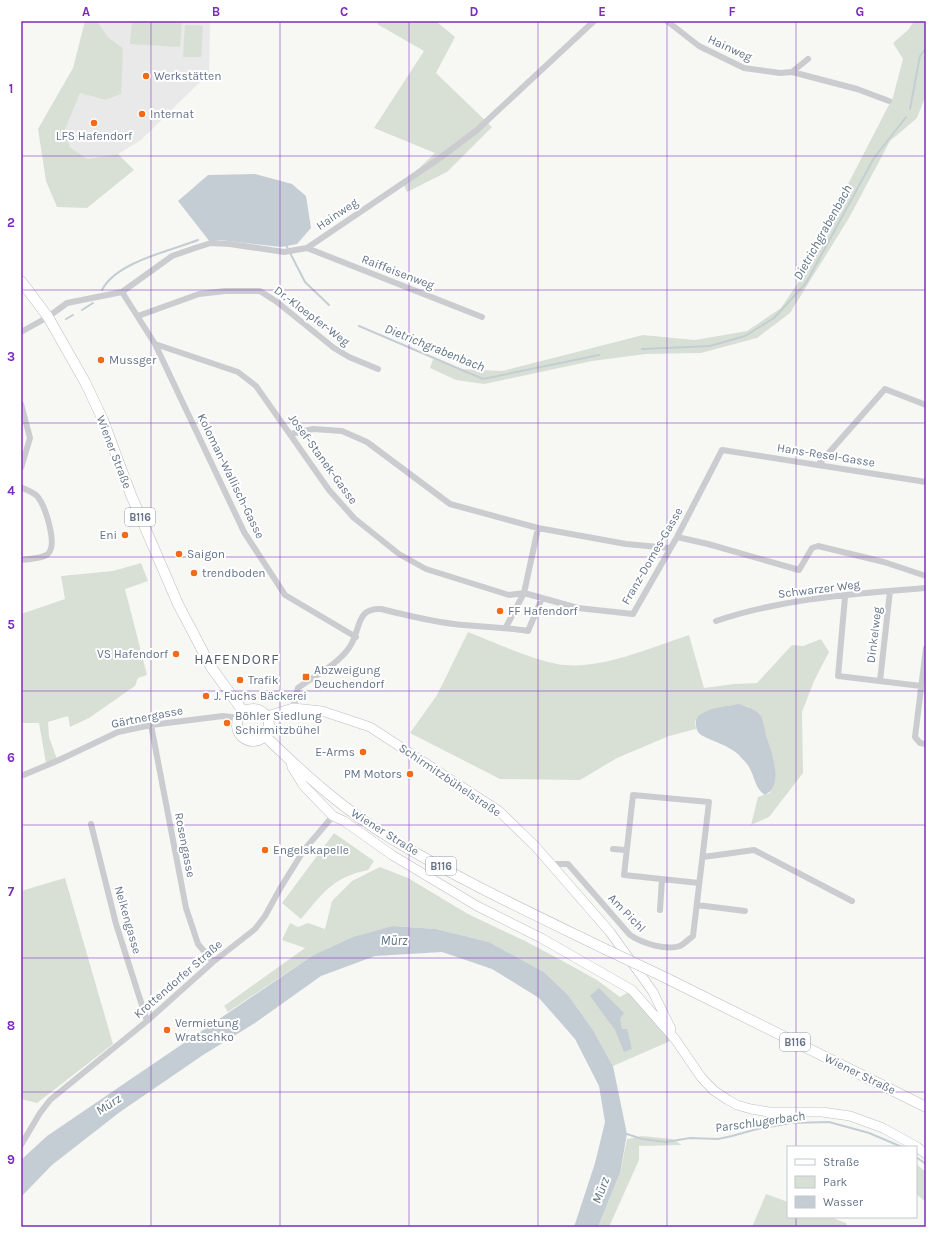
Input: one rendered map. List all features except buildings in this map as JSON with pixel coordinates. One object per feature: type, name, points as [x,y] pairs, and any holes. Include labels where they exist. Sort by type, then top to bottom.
[{"type":"main road","name":"Wiener Straße","points":[[21,281],[48,317],[85,382],[103,420],[134,501],[178,604],[211,666],[240,715]]},
{"type":"main road","points":[[240,715],[250,708],[257,709],[267,716],[269,726],[265,736]]},
{"type":"main road","points":[[267,716],[295,708]]},
{"type":"main road","name":"Schirmitzbühelstraße","points":[[295,708],[322,711],[370,727],[499,811],[550,864],[610,932],[653,992],[675,1039]]},
{"type":"main road","name":"B116","points":[[240,715],[237,730],[244,739],[255,741],[265,736]]},
{"type":"main road","name":"Wiener Straße","points":[[265,736],[291,761],[343,805],[391,838],[476,886],[926,1107]]},
{"type":"main road","points":[[291,761],[292,768],[303,785],[333,816],[344,821],[392,856],[477,906],[541,938],[632,990],[675,1039],[701,1077],[713,1090],[737,1105],[769,1112],[822,1112],[850,1116],[883,1128],[915,1146]]},
{"type":"main road","points":[[632,990],[641,975]]},
{"type":"main road","points":[[917,1147],[926,1154]]},
{"type":"street","name":"Hainweg","points":[[21,332],[48,317],[67,303],[122,292],[172,256],[212,243],[230,244],[284,252],[307,248],[440,158],[477,130],[594,21]]},
{"type":"street","name":"Hainweg","points":[[666,21],[699,46],[744,68],[780,73],[792,72],[857,90],[889,101]]},
{"type":"street","points":[[792,72],[808,59]]},
{"type":"street","name":"Raiffeisenweg","points":[[307,248],[482,317]]},
{"type":"street","name":"Dr.-Kloepfer-Weg","points":[[138,316],[199,294],[224,291],[260,291],[277,302],[334,348],[349,357],[378,369]]},
{"type":"street","name":"Koloman-Wallisch-Gasse","points":[[122,292],[155,344],[244,532],[286,596],[356,637]]},
{"type":"street","name":"Josef-Stanek-Gasse","points":[[155,344],[238,372],[256,386],[329,490],[354,518],[399,554],[426,569],[509,595],[524,593]]},
{"type":"street","points":[[818,465],[885,389],[926,405]]},
{"type":"street","points":[[21,404],[30,438],[21,468]]},
{"type":"street","points":[[291,434],[313,429],[342,431],[367,442],[450,504],[538,528],[626,544],[670,548]]},
{"type":"street","name":"Hans-Resel-Gasse","points":[[722,450],[926,482]]},
{"type":"street","name":"Franz-Domes-Gasse","points":[[524,593],[578,608],[633,614],[677,537],[722,450]]},
{"type":"street","points":[[21,487],[37,496],[45,509],[52,545],[50,552],[44,556],[21,560]]},
{"type":"street","points":[[506,627],[524,593],[538,528]]},
{"type":"street","points":[[677,537],[708,544],[799,570],[812,548],[818,546],[884,562],[926,576]]},
{"type":"street","name":"Schwarzer Weg","points":[[716,621],[765,606],[926,588]]},
{"type":"street","name":"Dinkelweg","points":[[880,681],[890,591]]},
{"type":"street","points":[[845,596],[838,676],[921,686]]},
{"type":"street","points":[[295,708],[298,688],[331,666],[349,649],[356,637],[362,616],[366,611],[372,608],[453,624],[491,628],[506,627],[528,631],[542,598]]},
{"type":"street","points":[[926,648],[915,737],[920,743],[926,744]]},
{"type":"street","name":"Gärtnergasse","points":[[21,776],[57,762],[115,733],[151,725],[240,715]]},
{"type":"street","name":"Rosengasse","points":[[151,725],[186,908],[198,944],[213,962]]},
{"type":"street","name":"Am Pichl","points":[[550,864],[568,864],[630,935],[642,943],[661,946],[679,946],[693,936],[700,883],[709,802],[633,795],[626,850],[624,875],[700,883]]},
{"type":"street","name":"Krottendorfer Straße","points":[[21,1145],[40,1113],[50,1100],[147,1021],[213,962],[258,925],[304,850],[333,816]]},
{"type":"street","name":"Nelkengasse","points":[[91,824],[116,924],[147,1021]]},
{"type":"street","points":[[613,849],[626,850]]},
{"type":"street","points":[[703,857],[754,850],[852,901]]},
{"type":"street","points":[[660,910],[662,879]]},
{"type":"street","points":[[697,905],[745,911]]},
{"type":"shaded area","points":[[97,21],[210,22],[209,73],[141,140],[118,154],[87,159],[70,147],[64,131],[80,93],[105,100],[123,48],[108,37]]},
{"type":"green space","points":[[85,21],[97,21],[108,37],[123,48],[121,94],[105,100],[80,93],[64,132],[70,147],[87,159],[118,154],[134,170],[87,208],[57,207],[46,181],[38,129],[73,68]]},
{"type":"green space","points":[[132,21],[182,21],[180,47],[130,44]]},
{"type":"green space","points":[[379,21],[436,21],[455,37],[436,73],[492,127],[447,172],[407,192],[403,183],[435,153],[374,128],[424,51],[377,24]]},
{"type":"green space","points":[[914,21],[926,21],[926,95],[917,118],[890,141],[849,218],[790,313],[757,338],[701,353],[646,354],[592,361],[484,384],[456,380],[430,368],[433,359],[461,369],[502,371],[643,335],[695,340],[747,331],[781,308],[814,259],[847,186],[893,97],[903,59],[893,43],[908,30]]},
{"type":"green space","points":[[185,25],[203,26],[201,57],[183,57]]},
{"type":"green space","points":[[141,563],[148,581],[125,589],[147,675],[138,678],[135,686],[89,718],[70,727],[68,716],[48,722],[49,737],[57,759],[46,763],[39,723],[21,723],[21,614],[65,599],[61,576],[113,571]]},
{"type":"green space","points":[[468,632],[541,660],[564,665],[595,664],[627,656],[689,635],[704,688],[757,683],[792,645],[803,646],[821,639],[829,652],[814,681],[802,712],[803,773],[769,817],[751,825],[758,797],[770,793],[775,768],[766,735],[749,707],[735,705],[714,710],[695,721],[696,729],[669,736],[617,758],[580,780],[500,779],[410,733],[437,695]]},
{"type":"green space","points":[[334,833],[374,861],[368,870],[346,877],[330,887],[301,919],[282,903]]},
{"type":"green space","points":[[380,867],[408,878],[468,914],[559,959],[597,980],[620,997],[632,990],[675,1039],[613,1066],[593,1030],[568,995],[544,972],[489,942],[436,929],[393,926],[312,956],[228,1012],[224,1006],[305,948],[282,940],[290,923],[298,927],[308,923],[325,929],[332,901],[352,881]]},
{"type":"green space","points":[[65,878],[113,1044],[37,1103],[21,1099],[21,891]]},
{"type":"green space","points":[[642,1136],[672,1139],[682,1145],[639,1146],[639,1160],[609,1227],[598,1227],[620,1173],[627,1139]]},
{"type":"green space","points":[[917,1165],[926,1172],[926,1202],[917,1195]]},
{"type":"green space","points":[[766,1194],[787,1202],[787,1218],[833,1218],[846,1223],[847,1227],[752,1227]]},
{"type":"water","points":[[255,174],[292,184],[306,196],[311,228],[297,244],[281,247],[220,240],[210,242],[178,201],[208,175]]},
{"type":"water","points":[[739,704],[757,712],[763,721],[775,767],[774,784],[771,790],[765,795],[759,790],[749,767],[739,755],[726,746],[701,735],[697,728],[697,719],[700,715],[720,707]]},
{"type":"water","name":"Mürz","points":[[393,926],[436,929],[489,942],[544,972],[568,995],[593,1030],[613,1066],[627,1134],[620,1173],[598,1227],[574,1227],[595,1163],[605,1122],[599,1086],[575,1039],[539,998],[492,969],[442,952],[375,956],[321,976],[255,1023],[203,1055],[120,1112],[52,1165],[21,1197],[21,1160],[47,1136],[312,956],[353,937]]},
{"type":"water","points":[[599,988],[624,1013],[620,1019],[622,1029],[627,1029],[632,1049],[624,1052],[615,1030],[590,996]]},
{"type":"waterway","name":"Dietrichgrabenbach","points":[[910,109],[920,56],[926,48]]},
{"type":"waterway","name":"Dietrichgrabenbach","points":[[642,349],[710,346],[745,336],[774,318],[806,283],[874,158],[906,117]]},
{"type":"waterway","name":"Dietrichgrabenbach","points":[[102,290],[109,280],[131,265],[159,253],[198,240]]},
{"type":"waterway","name":"Dietrichgrabenbach","points":[[286,245],[305,282],[329,305]]},
{"type":"waterway","name":"Dietrichgrabenbach","points":[[82,310],[93,303]]},
{"type":"waterway","name":"Dietrichgrabenbach","points":[[66,319],[73,315]]},
{"type":"waterway","name":"Dietrichgrabenbach","points":[[359,326],[483,379],[599,355]]},
{"type":"waterway","name":"Parschlugerbach","points":[[627,1134],[642,1139],[666,1142],[690,1138],[718,1139],[757,1129],[791,1123],[829,1122],[869,1133],[900,1146]]},
{"type":"waterway","name":"Parschlugerbach","points":[[917,1158],[926,1164]]},
{"type":"place","name":"Werkstätten","points":[[146,76]]},
{"type":"place","name":"Internat","points":[[142,114]]},
{"type":"place","name":"LFS Hafendorf","points":[[94,123]]},
{"type":"place","name":"Mussger","points":[[101,360]]},
{"type":"place","name":"Eni","points":[[125,535]]},
{"type":"place","name":"Saigon","points":[[179,554]]},
{"type":"place","name":"trendboden","points":[[194,573]]},
{"type":"place","name":"FF Hafendorf","points":[[500,611]]},
{"type":"place","name":"VS Hafendorf","points":[[176,654]]},
{"type":"place","name":"Abzweigung Deuchendorf","points":[[306,677]]},
{"type":"place","name":"Trafik","points":[[240,680]]},
{"type":"place","name":"J. Fuchs Bäckerei","points":[[206,696]]},
{"type":"place","name":"Böhler Siedlung Schirmitzbühel","points":[[227,723]]},
{"type":"place","name":"E-Arms","points":[[363,752]]},
{"type":"place","name":"PM Motors","points":[[410,774]]},
{"type":"place","name":"Engelskapelle","points":[[265,850]]},
{"type":"place","name":"Vermietung Wratschko","points":[[167,1030]]},
{"type":"district","name":"HAFENDORF","points":[[237,659]]}]
